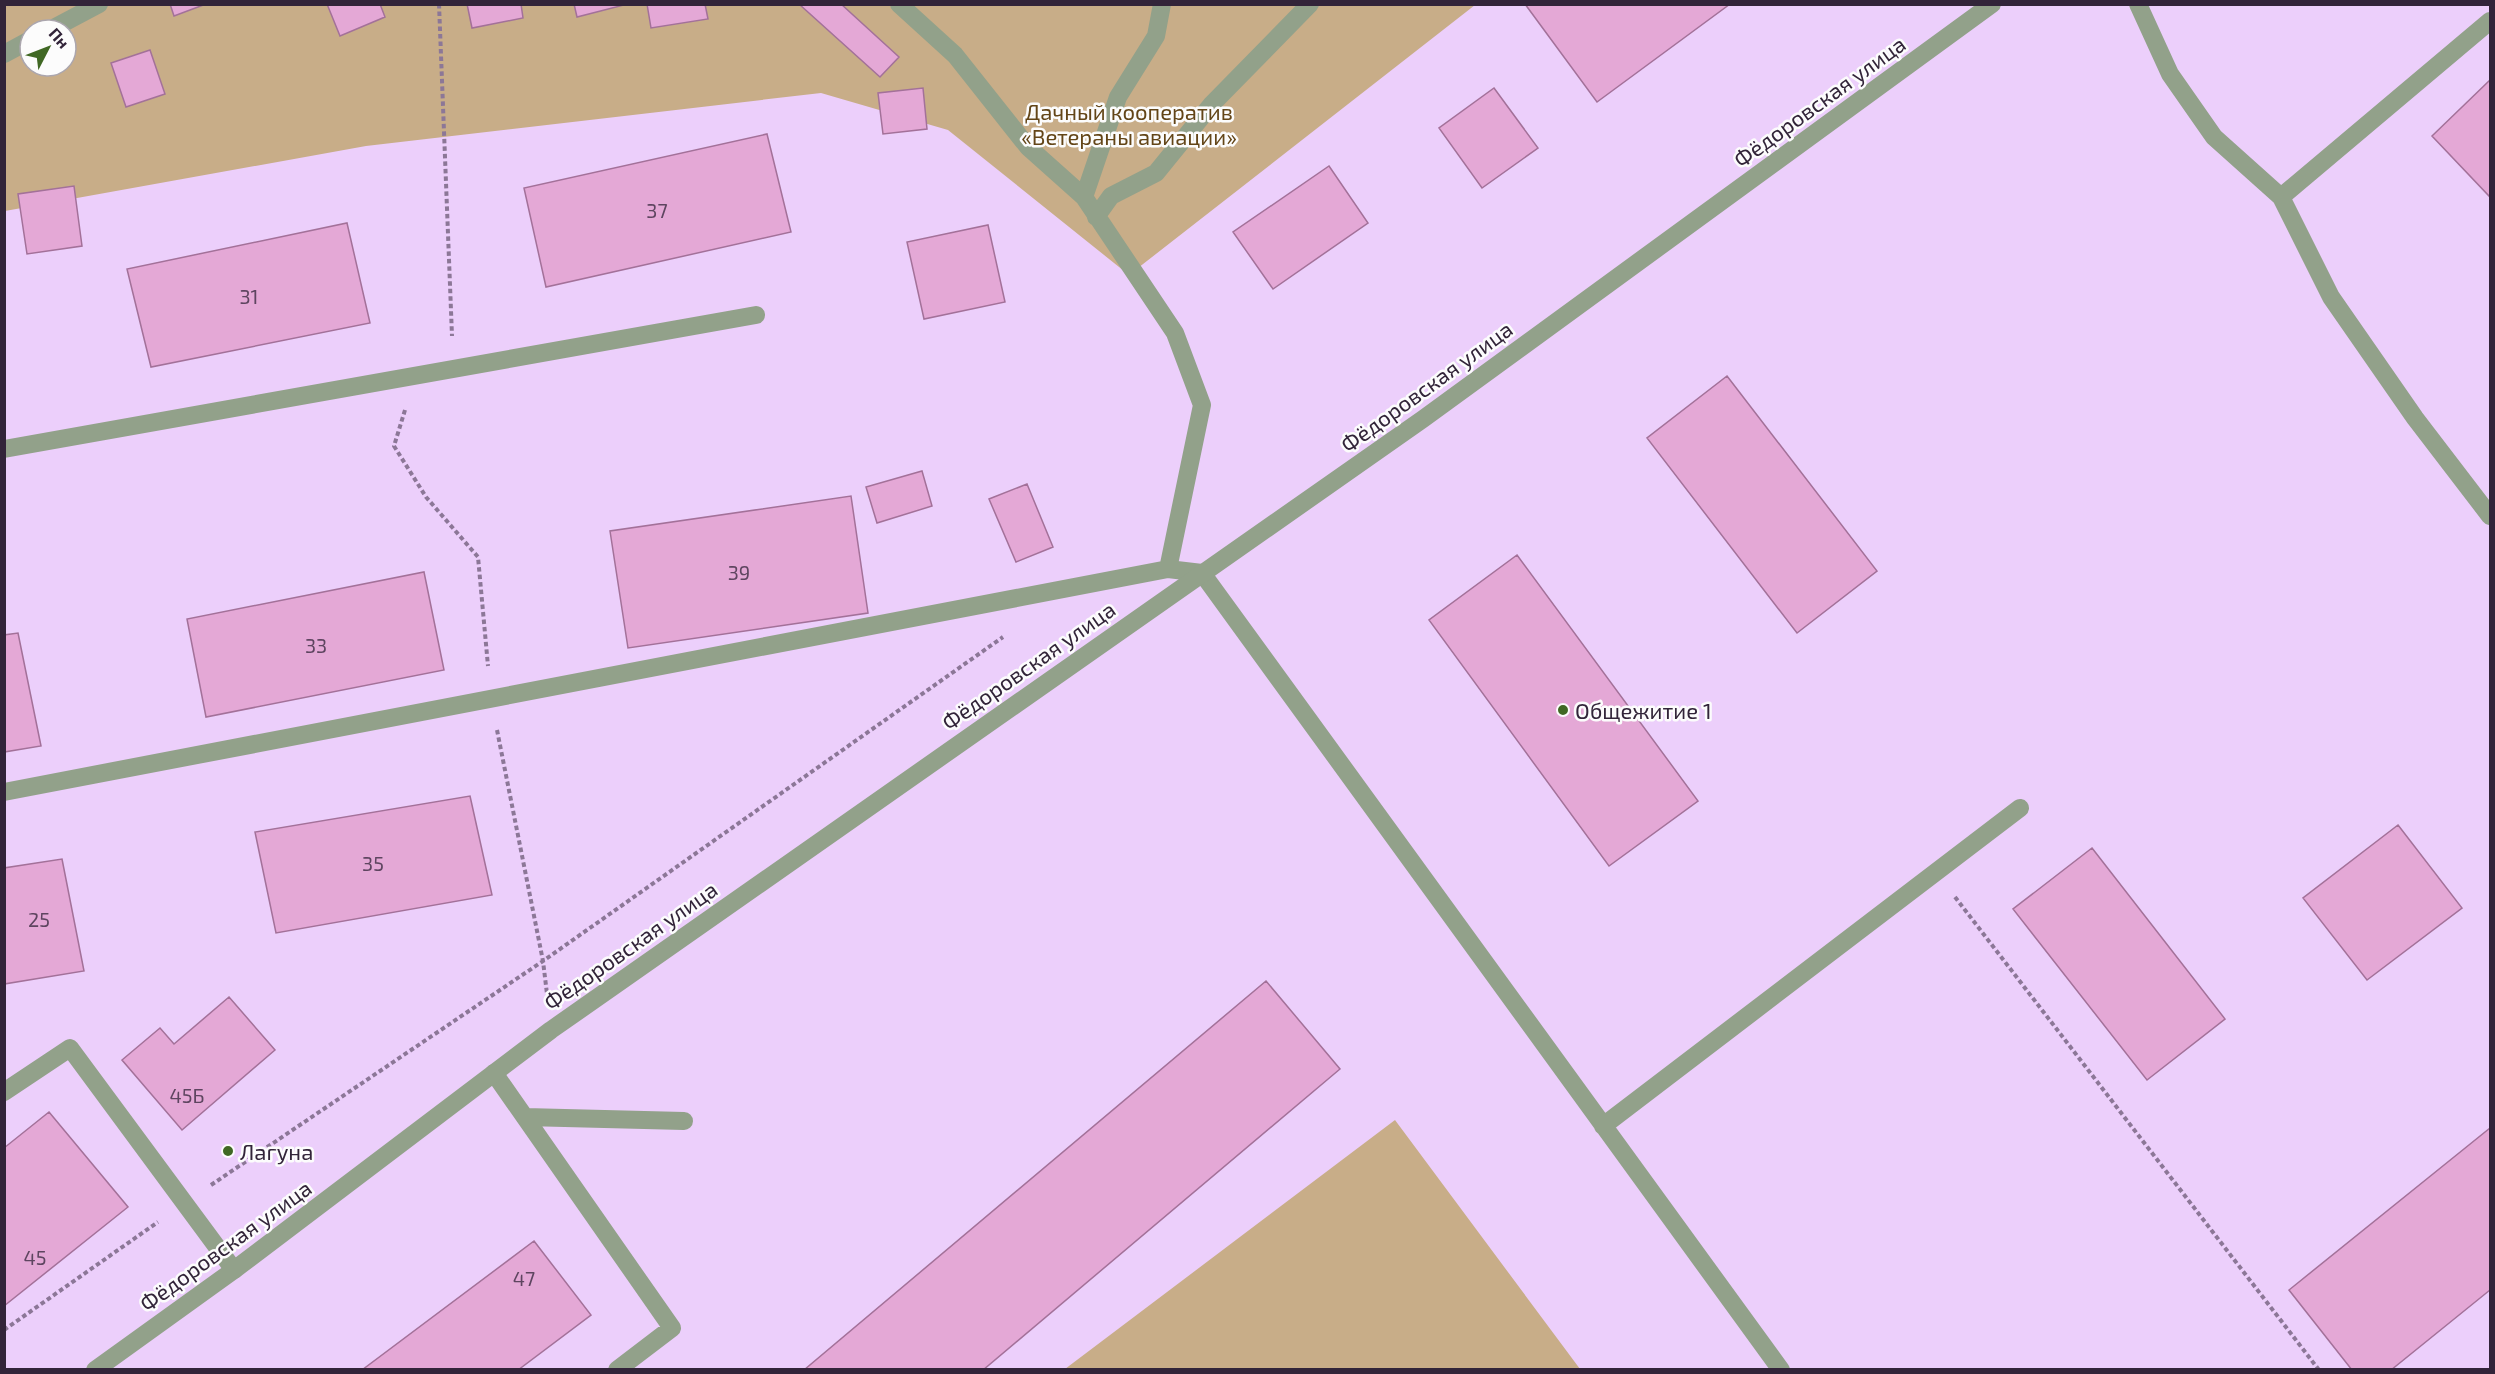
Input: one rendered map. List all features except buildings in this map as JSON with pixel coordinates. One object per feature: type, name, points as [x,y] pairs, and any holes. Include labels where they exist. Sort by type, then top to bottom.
[{"type":"street","points":[[73,18],[99,4]]},
{"type":"street","points":[[898,4],[955,55],[1028,147],[1084,197],[1175,333],[1202,405],[1168,569]]},
{"type":"street","points":[[1084,197],[1118,97],[1156,36],[1162,4]]},
{"type":"street","points":[[1096,217],[1112,196],[1155,173],[1212,104],[1310,4]]},
{"type":"street","name":"Фёдоровская улица","points":[[95,1370],[234,1270],[551,1030],[1423,419],[1992,4]]},
{"type":"street","points":[[2138,4],[2170,74],[2214,136],[2281,197],[2331,297],[2415,418],[2490,516]]},
{"type":"street","points":[[2281,197],[2490,21]]},
{"type":"street","points":[[4,54],[18,46]]},
{"type":"street","points":[[4,448],[756,315]]},
{"type":"street","points":[[4,792],[1168,569],[1202,573],[1781,1370]]},
{"type":"street","points":[[1603,1126],[2020,808]]},
{"type":"street","points":[[4,1092],[70,1048],[234,1270]]},
{"type":"street","points":[[494,1073],[672,1328],[617,1370]]},
{"type":"street","points":[[525,1117],[684,1121]]},
{"type":"path","points":[[439,4],[454,369]]},
{"type":"path","points":[[406,406],[394,446],[426,497],[478,557],[491,699],[543,961],[551,1030]]},
{"type":"path","points":[[4,1330],[185,1203],[543,961],[1003,637]]},
{"type":"path","points":[[1936,872],[2319,1370]]},
{"type":"green space","name":"Дачный кооператив «Ветераны авиации»","points":[[5,5],[1475,5],[1129,275],[948,130],[821,93],[366,146],[5,211]]},
{"type":"green space","points":[[1395,1120],[1580,1369],[1065,1369]]},
{"type":"place","name":"Общежитие 1","points":[[1563,710]]},
{"type":"place","name":"Лагуна","points":[[228,1151]]}]
